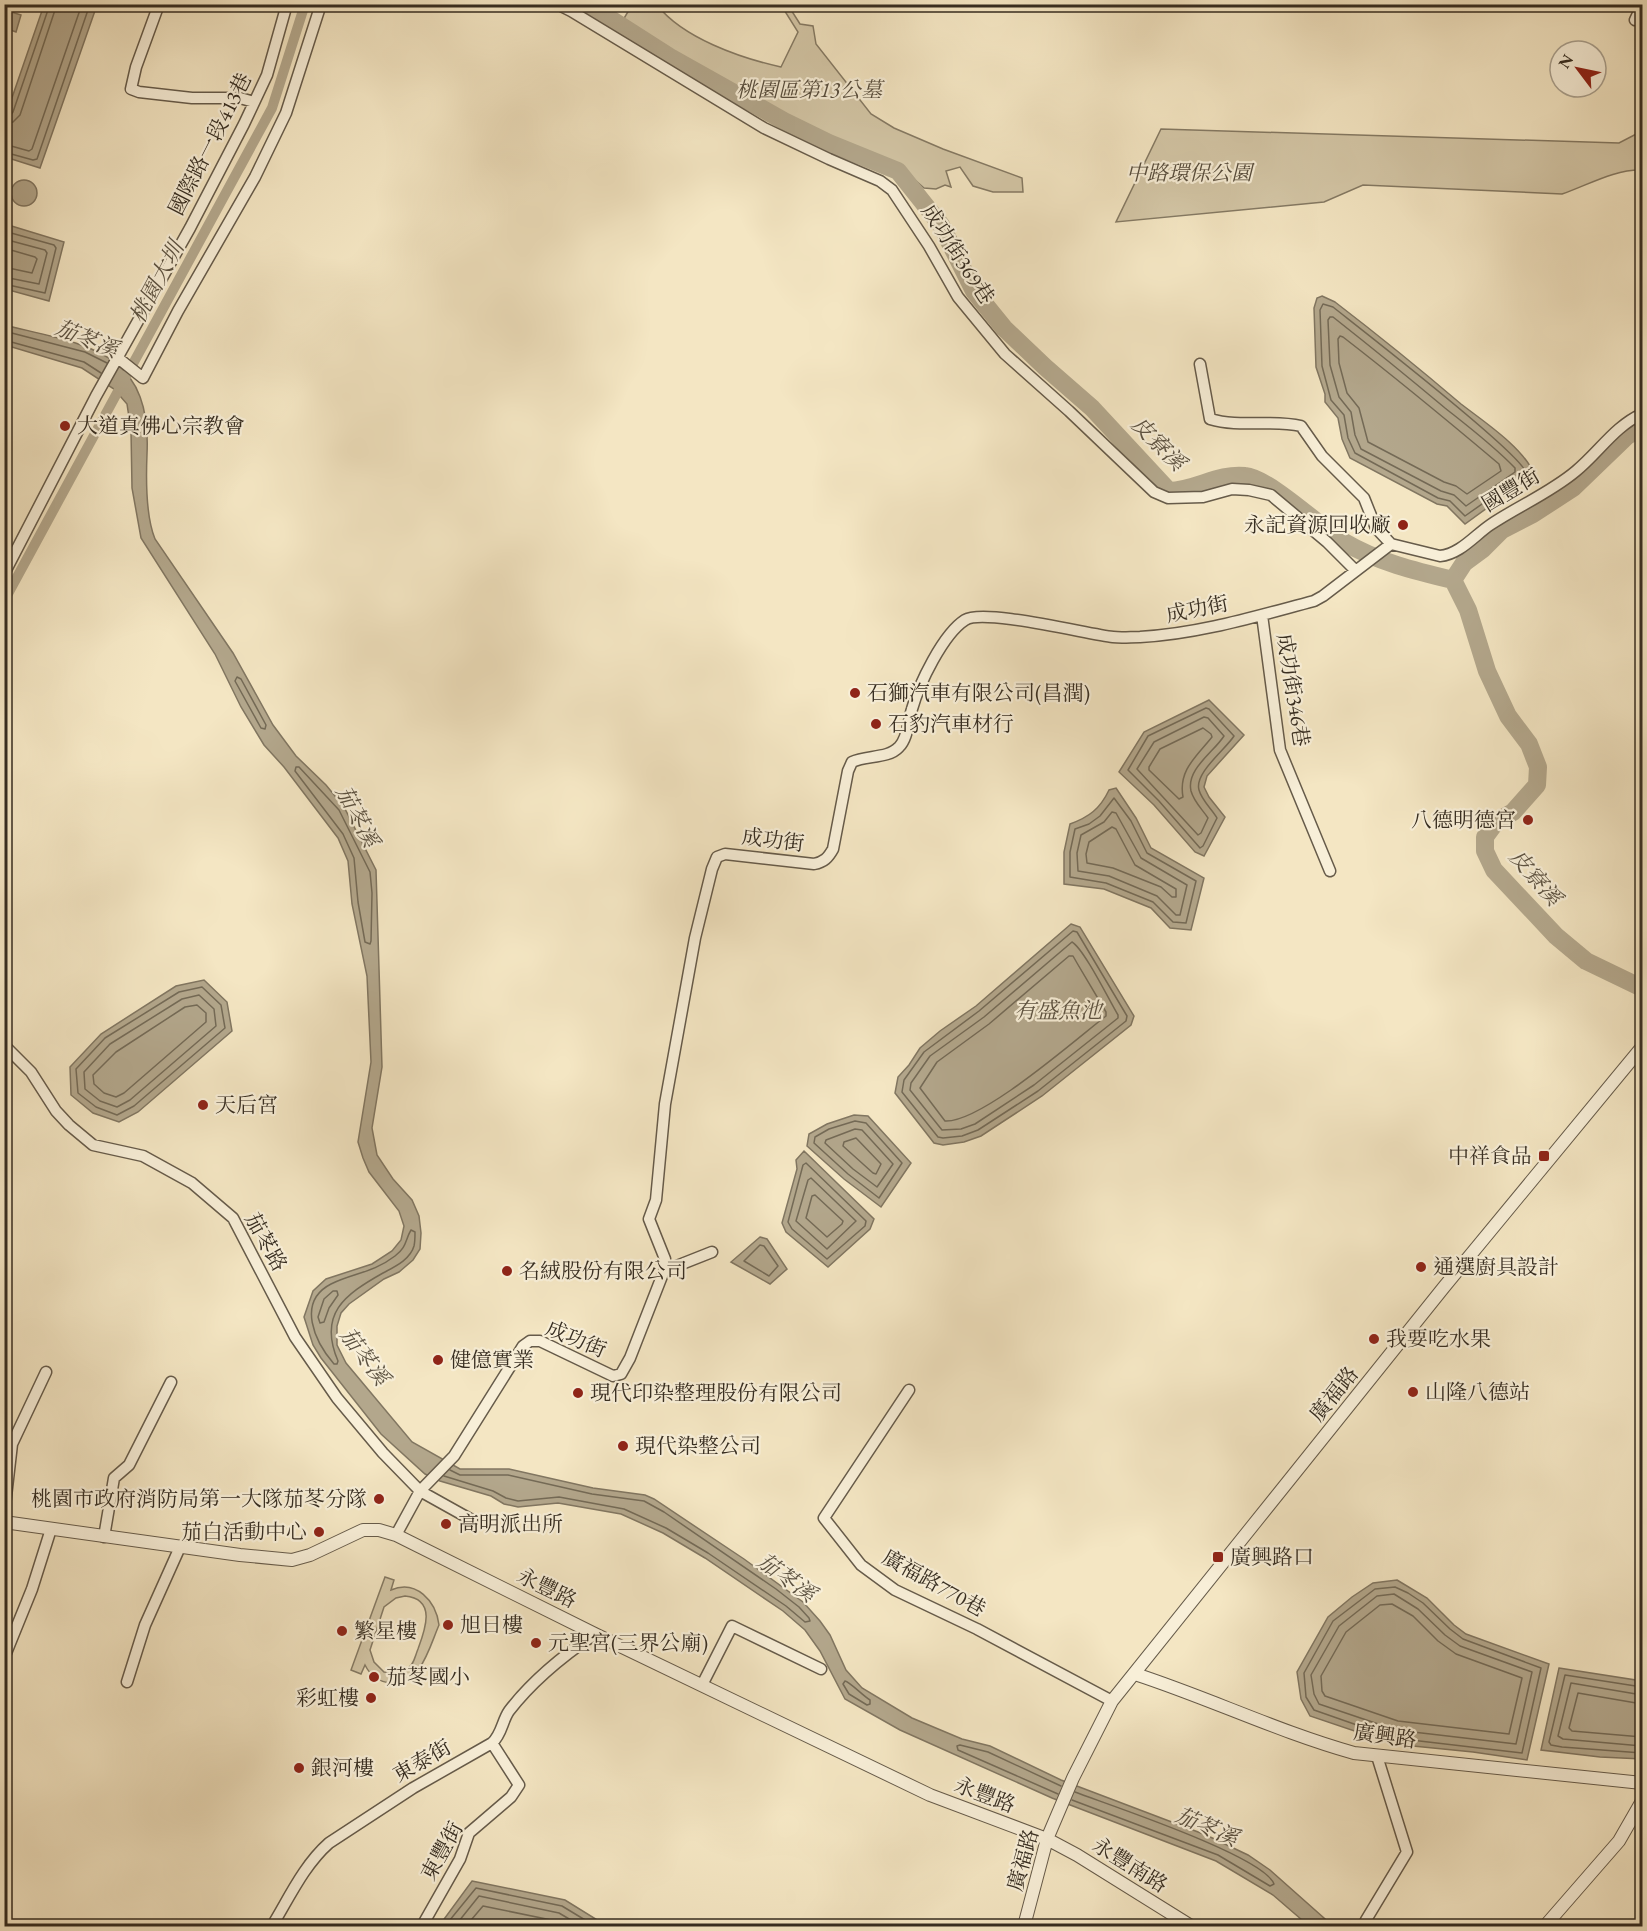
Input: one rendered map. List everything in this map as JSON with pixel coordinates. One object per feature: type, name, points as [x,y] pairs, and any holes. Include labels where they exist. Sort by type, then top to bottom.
[{"type":"street","points":[[159,4],[136,67],[131,89],[139,92],[192,98],[240,98],[254,102]]},
{"type":"street","name":"國際路一段413巷","points":[[4,574],[98,394],[190,228],[254,102],[267,75],[287,4]]},
{"type":"street","points":[[118,358],[143,378],[177,311],[255,177],[282,122],[321,4]]},
{"type":"street","name":"成功街369巷","points":[[557,4],[764,128],[880,181],[892,190],[929,246],[958,297],[1005,354],[1154,492],[1168,498],[1203,497],[1232,489],[1271,495],[1355,570]]},
{"type":"street","points":[[1635,20],[1642,5]]},
{"type":"street","points":[[1200,364],[1210,419],[1225,423],[1286,423],[1301,426],[1322,456],[1364,498],[1376,528],[1388,545]]},
{"type":"street","name":"國豐街","points":[[1388,545],[1399,545],[1447,556],[1461,548],[1492,523],[1552,489],[1576,471],[1623,425],[1642,414]]},
{"type":"street","name":"成功街","points":[[420,1491],[450,1460],[523,1346],[531,1341],[540,1341],[613,1376],[621,1374],[639,1336],[664,1271],[665,1258],[650,1219],[656,1200],[665,1104],[695,938],[717,857],[724,854],[814,864],[828,858],[833,849],[848,771],[852,762],[860,758],[887,753],[901,746],[912,706],[932,663],[948,636],[966,619],[979,616],[989,617],[1057,626],[1114,638],[1186,632],[1314,601],[1388,545]]},
{"type":"street","name":"成功街346巷","points":[[1262,615],[1280,750],[1330,871]]},
{"type":"street","name":"茄苳路","points":[[4,1045],[31,1072],[56,1111],[93,1145],[143,1156],[192,1184],[233,1218],[295,1337],[337,1398],[383,1453],[420,1491],[472,1520]]},
{"type":"street","name":"廣福路","points":[[1024,1926],[1047,1839],[1073,1778],[1112,1701],[1444,1287],[1642,1047]]},
{"type":"street","points":[[664,1271],[712,1252]]},
{"type":"street","points":[[4,1514],[12,1444],[46,1372]]},
{"type":"street","points":[[104,1537],[114,1478],[129,1465],[171,1382]]},
{"type":"street","name":"廣福路770巷","points":[[909,1390],[824,1518],[861,1565],[896,1590],[977,1629],[1112,1701]]},
{"type":"street","points":[[396,1535],[420,1491]]},
{"type":"street","name":"永豐路","points":[[4,1522],[292,1560],[310,1555],[363,1530],[379,1530],[396,1535],[595,1634],[930,1795],[1047,1839]]},
{"type":"street","points":[[4,1658],[32,1589],[51,1529]]},
{"type":"street","points":[[127,1682],[145,1625],[180,1547]]},
{"type":"street","points":[[702,1685],[732,1626],[821,1669]]},
{"type":"street","points":[[492,1743],[498,1737],[507,1713],[526,1691],[558,1662],[595,1634]]},
{"type":"street","name":"廣興路","points":[[1135,1674],[1354,1754],[1642,1784]]},
{"type":"street","name":"東泰街","points":[[272,1926],[306,1869],[329,1843],[413,1788],[492,1743]]},
{"type":"street","name":"東豐街","points":[[422,1926],[460,1859],[469,1833],[511,1797],[519,1785],[492,1743]]},
{"type":"street","points":[[1373,1926],[1366,1920],[1407,1852],[1377,1756]]},
{"type":"street","points":[[1545,1926],[1619,1841],[1642,1801]]},
{"type":"street","name":"永豐南路","points":[[1047,1839],[1191,1926]]},
{"type":"green space","name":"桃園區第13公墓","points":[[619,5],[657,5],[682,27],[713,45],[781,67],[798,32],[781,5],[788,5],[800,24],[813,26],[816,44],[871,114],[894,128],[943,149],[1022,178],[1023,192],[993,192],[973,186],[960,167],[946,171],[951,187],[945,185],[936,189],[924,188],[899,166],[784,116],[640,32],[623,20],[629,10]]},
{"type":"green space","name":"中路環保公園","points":[[1161,129],[1619,143],[1642,131],[1642,170],[1612,175],[1562,194],[1363,185],[1324,202],[1116,222]]},
{"type":"green space","points":[[385,1577],[394,1580],[391,1590],[409,1587],[429,1600],[439,1625],[417,1672],[401,1682],[391,1683],[375,1677],[365,1665],[361,1674],[351,1670]],"holes":[[[405,1596],[415,1598],[422,1603],[426,1616],[414,1660],[404,1671],[384,1672],[374,1662],[370,1650],[384,1607],[396,1598]]]},
{"type":"water","points":[[44,5],[97,5],[40,168],[5,157],[5,118]]},
{"type":"water","points":[[5,10],[21,15],[16,32],[5,28]]},
{"type":"water","points":[[24,180],[33,184],[37,193],[33,202],[24,206],[15,202],[11,193],[15,184]]},
{"type":"water","points":[[5,224],[64,242],[49,301],[5,289]]},
{"type":"water","points":[[1322,296],[1351,314],[1502,436],[1521,454],[1534,474],[1465,524],[1447,506],[1437,504],[1350,458],[1342,439],[1338,418],[1325,402],[1325,394],[1316,367],[1314,308],[1317,298]]},
{"type":"water","points":[[4,325],[87,347],[108,358],[126,372],[138,392],[146,419],[147,497],[155,539],[233,653],[273,725],[296,756],[326,785],[344,807],[376,870],[382,1067],[372,1128],[377,1155],[393,1179],[412,1200],[419,1216],[421,1233],[420,1249],[413,1260],[399,1272],[384,1279],[349,1304],[341,1313],[337,1326],[337,1345],[346,1363],[412,1442],[460,1469],[509,1469],[593,1488],[645,1495],[654,1499],[744,1559],[803,1602],[830,1635],[846,1670],[862,1688],[912,1718],[962,1739],[990,1746],[1061,1780],[1206,1835],[1248,1855],[1270,1870],[1333,1926],[1309,1926],[1273,1895],[1216,1861],[1052,1798],[900,1730],[845,1699],[820,1651],[805,1630],[783,1611],[705,1558],[663,1533],[621,1514],[558,1503],[518,1507],[504,1504],[491,1496],[440,1481],[425,1474],[381,1434],[321,1358],[313,1345],[304,1317],[313,1291],[326,1279],[372,1264],[392,1251],[401,1240],[404,1226],[399,1211],[369,1172],[358,1142],[371,1062],[367,976],[352,904],[348,861],[338,838],[284,767],[264,745],[241,707],[215,654],[141,538],[132,488],[131,431],[127,404],[114,389],[82,368],[5,345]]},
{"type":"water","points":[[1209,700],[1244,735],[1207,776],[1204,787],[1225,817],[1204,856],[1195,852],[1154,805],[1119,772],[1144,732]]},
{"type":"water","points":[[1116,788],[1136,818],[1151,848],[1204,878],[1191,930],[1170,928],[1151,908],[1104,889],[1064,884],[1064,852],[1070,824],[1093,812],[1109,790]]},
{"type":"water","name":"有盛魚池","points":[[1071,924],[1080,927],[1134,1016],[1131,1025],[1042,1096],[981,1136],[964,1142],[943,1145],[934,1143],[895,1093],[898,1077],[920,1048],[976,1006]]},
{"type":"water","points":[[204,980],[227,1002],[232,1031],[138,1112],[119,1122],[93,1113],[71,1095],[70,1067],[101,1034],[176,986]]},
{"type":"water","points":[[854,1115],[868,1116],[911,1163],[881,1207],[844,1179],[807,1146],[809,1134],[827,1124]]},
{"type":"water","points":[[804,1151],[874,1219],[870,1229],[828,1267],[786,1232],[782,1223],[797,1169],[796,1160]]},
{"type":"water","points":[[760,1237],[767,1239],[787,1269],[770,1284],[731,1262]]},
{"type":"water","points":[[1397,1580],[1427,1598],[1466,1634],[1549,1664],[1527,1760],[1393,1744],[1310,1716],[1301,1699],[1297,1672],[1328,1617],[1373,1583]]},
{"type":"water","points":[[1559,1668],[1642,1681],[1642,1759],[1541,1750]]},
{"type":"water","points":[[472,1881],[565,1900],[607,1926],[439,1926]]},
{"type":"waterway","name":"桃園大圳","points":[[4,601],[272,108],[305,4]]},
{"type":"waterway","name":"皮寮溪","points":[[587,4],[670,57],[784,121],[829,143],[898,171],[941,225],[974,291],[1004,328],[1092,408],[1169,491],[1225,477],[1245,476],[1255,479],[1281,494],[1334,535],[1357,549],[1397,565],[1453,580]]},
{"type":"waterway","points":[[1453,580],[1464,563],[1483,549],[1502,530],[1533,514],[1573,488],[1627,436],[1642,427]]},
{"type":"waterway","name":"皮寮溪","points":[[1453,580],[1468,610],[1487,671],[1508,716],[1529,744],[1538,767],[1537,785],[1513,812],[1496,822],[1485,837],[1485,851],[1494,870],[1556,936],[1586,961],[1642,988]]},
{"type":"place","name":"大道真佛心宗教會","points":[[65,426]]},
{"type":"place","name":"永記資源回收廠","points":[[1403,525]]},
{"type":"place","name":"石獅汽車有限公司(昌潤)","points":[[855,693]]},
{"type":"place","name":"石豹汽車材行","points":[[876,724]]},
{"type":"place","name":"八德明德宮","points":[[1528,820]]},
{"type":"place","name":"天后宮","points":[[203,1105]]},
{"type":"place","name":"中祥食品","points":[[1544,1156]]},
{"type":"place","name":"通選廚具設計","points":[[1421,1267]]},
{"type":"place","name":"名絨股份有限公司","points":[[507,1271]]},
{"type":"place","name":"我要吃水果","points":[[1374,1339]]},
{"type":"place","name":"健億實業","points":[[438,1360]]},
{"type":"place","name":"山隆八德站","points":[[1413,1392]]},
{"type":"place","name":"現代印染整理股份有限公司","points":[[578,1393]]},
{"type":"place","name":"現代染整公司","points":[[623,1446]]},
{"type":"place","name":"桃園市政府消防局第一大隊茄苳分隊","points":[[379,1499]]},
{"type":"place","name":"高明派出所","points":[[446,1524]]},
{"type":"place","name":"茄白活動中心","points":[[319,1532]]},
{"type":"place","name":"廣興路口","points":[[1218,1557]]},
{"type":"place","name":"旭日樓","points":[[448,1625]]},
{"type":"place","name":"繁星樓","points":[[342,1631]]},
{"type":"place","name":"元聖宮(三界公廟)","points":[[536,1643]]},
{"type":"place","name":"茄苳國小","points":[[374,1677]]},
{"type":"place","name":"彩虹樓","points":[[371,1698]]},
{"type":"place","name":"銀河樓","points":[[299,1768]]},
{"type":"water label","name":"茄苳溪","points":[[87,338]]},
{"type":"water label","name":"茄苳溪","points":[[358,816]]},
{"type":"water label","name":"茄苳溪","points":[[365,1356]]},
{"type":"water label","name":"茄苳溪","points":[[787,1577]]},
{"type":"water label","name":"茄苳溪","points":[[1207,1826]]}]
